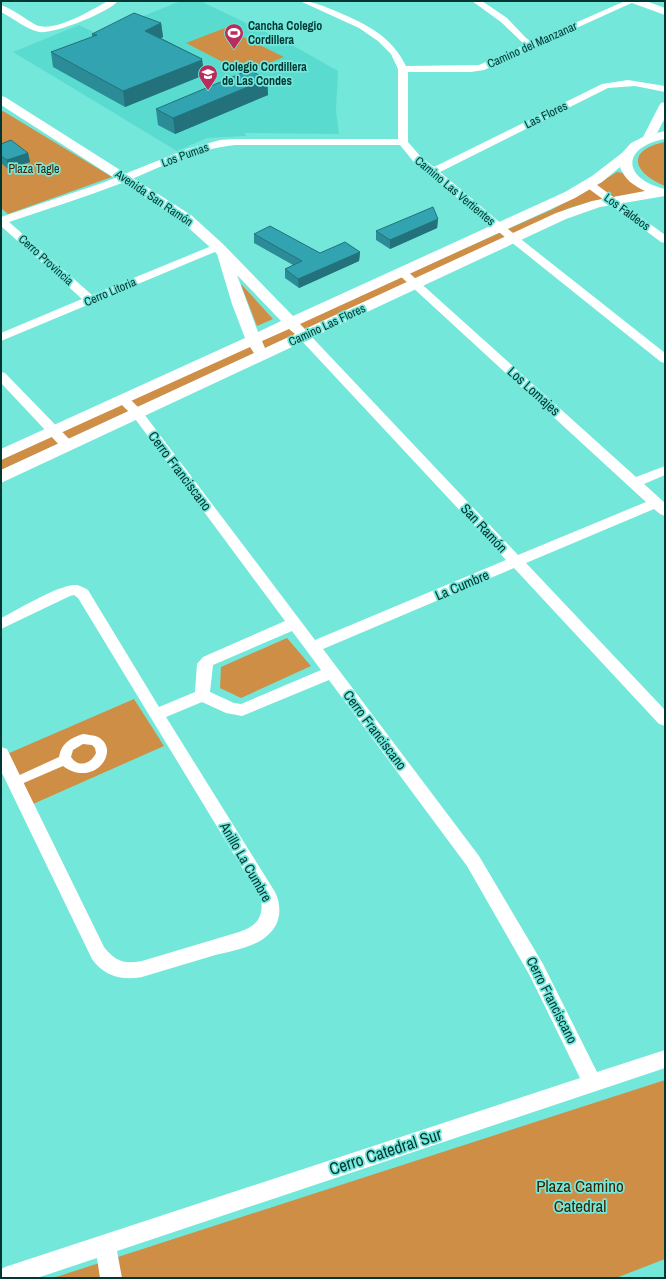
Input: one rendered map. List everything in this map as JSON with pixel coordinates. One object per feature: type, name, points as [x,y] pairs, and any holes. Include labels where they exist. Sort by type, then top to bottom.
[{"type":"street","points":[[1,8],[36,28],[45,30],[57,28],[114,1]]},
{"type":"street","points":[[304,1],[350,20],[372,33],[389,46],[397,57],[403,69],[403,142]]},
{"type":"street","points":[[476,1],[504,20],[523,40],[532,46]]},
{"type":"street","name":"Camino del Manzanar","points":[[403,69],[476,68],[489,65],[632,1]]},
{"type":"street","points":[[636,1],[665,12]]},
{"type":"street","name":"Las Flores","points":[[433,171],[605,86],[617,83],[630,83],[665,89]]},
{"type":"street","name":"Avenida San Ramón","points":[[3,104],[152,195],[186,218],[220,249],[304,336]]},
{"type":"street","points":[[648,139],[665,106]]},
{"type":"street","points":[[648,139],[665,135]]},
{"type":"street","name":"Camino Las Flores","points":[[1,455],[570,195],[589,184],[629,154],[633,148],[648,139]]},
{"type":"street","name":"Camino Las Vertientes","points":[[403,142],[417,159],[499,227],[665,359]]},
{"type":"street","name":"Los Pumas","points":[[1,221],[124,178],[196,149],[221,143],[403,142]]},
{"type":"street","points":[[629,154],[626,159],[626,165],[633,177],[640,183],[663,193]]},
{"type":"street","name":"Los Faldeos","points":[[589,184],[665,240]]},
{"type":"street","name":"Camino Las Flores","points":[[1,477],[572,212],[612,201],[663,193]]},
{"type":"street","name":"Cerro Provincia","points":[[1,221],[90,300]]},
{"type":"street","points":[[220,249],[253,339],[262,356]]},
{"type":"street","name":"Cerro Litoria","points":[[1,337],[220,249]]},
{"type":"street","name":"Los Lomajes","points":[[402,272],[661,507]]},
{"type":"street","name":"San Ramón","points":[[304,336],[665,720]]},
{"type":"street","points":[[1,376],[68,446]]},
{"type":"street","name":"Cerro Franciscano","points":[[123,399],[138,413],[473,861],[505,912],[540,974],[568,1027],[592,1082]]},
{"type":"street","points":[[634,483],[665,470]]},
{"type":"street","name":"La Cumbre","points":[[313,647],[516,562],[661,507]]},
{"type":"street","name":"Anillo La Cumbre","points":[[1,624],[67,591],[80,592],[85,597],[156,716],[269,896],[272,905],[268,921],[263,928],[247,938],[137,970],[124,971],[108,966],[98,953],[1,754]]},
{"type":"street","points":[[202,695],[205,664],[208,661],[295,623]]},
{"type":"street","points":[[156,716],[202,695],[232,709],[242,710],[332,672]]},
{"type":"street","points":[[15,782],[66,759]]},
{"type":"street","name":"Cerro Catedral Sur","points":[[5,1278],[665,1059]]},
{"type":"street","points":[[105,1245],[111,1278]]},
{"type":"shaded area","name":"Colegio Cordillera de Las Condes","points":[[181,1],[200,1],[287,42],[338,71],[336,111],[339,134],[245,133],[246,136],[207,138],[177,151],[13,52],[79,25],[98,34]]},
{"type":"green space","name":"Cancha Colegio Cordillera","points":[[225,28],[284,57],[244,73],[186,43]]},
{"type":"green space","name":"Plaza Tagle","points":[[3,111],[112,177],[8,214],[1,208],[1,112]]},
{"type":"green space","points":[[665,142],[665,186],[646,175],[640,168],[638,162],[639,156],[644,150]]},
{"type":"green space","points":[[617,172],[623,173],[649,192],[608,198],[569,208],[1,470],[1,460],[283,329],[551,210],[583,193]]},
{"type":"green space","points":[[242,285],[273,319],[257,326]]},
{"type":"green space","points":[[287,638],[311,666],[241,698],[220,688],[221,667]]},
{"type":"green space","points":[[134,699],[164,746],[33,804],[7,754]]},
{"type":"green space","name":"Plaza Camino Catedral","points":[[665,1080],[665,1259],[616,1278],[53,1278]]},
{"type":"building","points":[[134,13],[161,23],[145,31],[202,60],[123,91],[51,52],[97,35],[92,34]]},
{"type":"building","points":[[249,70],[267,79],[173,118],[156,109]]},
{"type":"building","points":[[11,140],[28,153],[7,160],[1,156],[1,144]]},
{"type":"building","points":[[433,207],[438,219],[390,240],[376,231]]},
{"type":"building","points":[[270,226],[320,253],[345,242],[360,252],[298,279],[285,269],[302,261],[254,234]]},
{"type":"place","name":"Cancha Colegio Cordillera","points":[[234,50]]},
{"type":"place","name":"Colegio Cordillera de Las Condes","points":[[208,91]]}]
